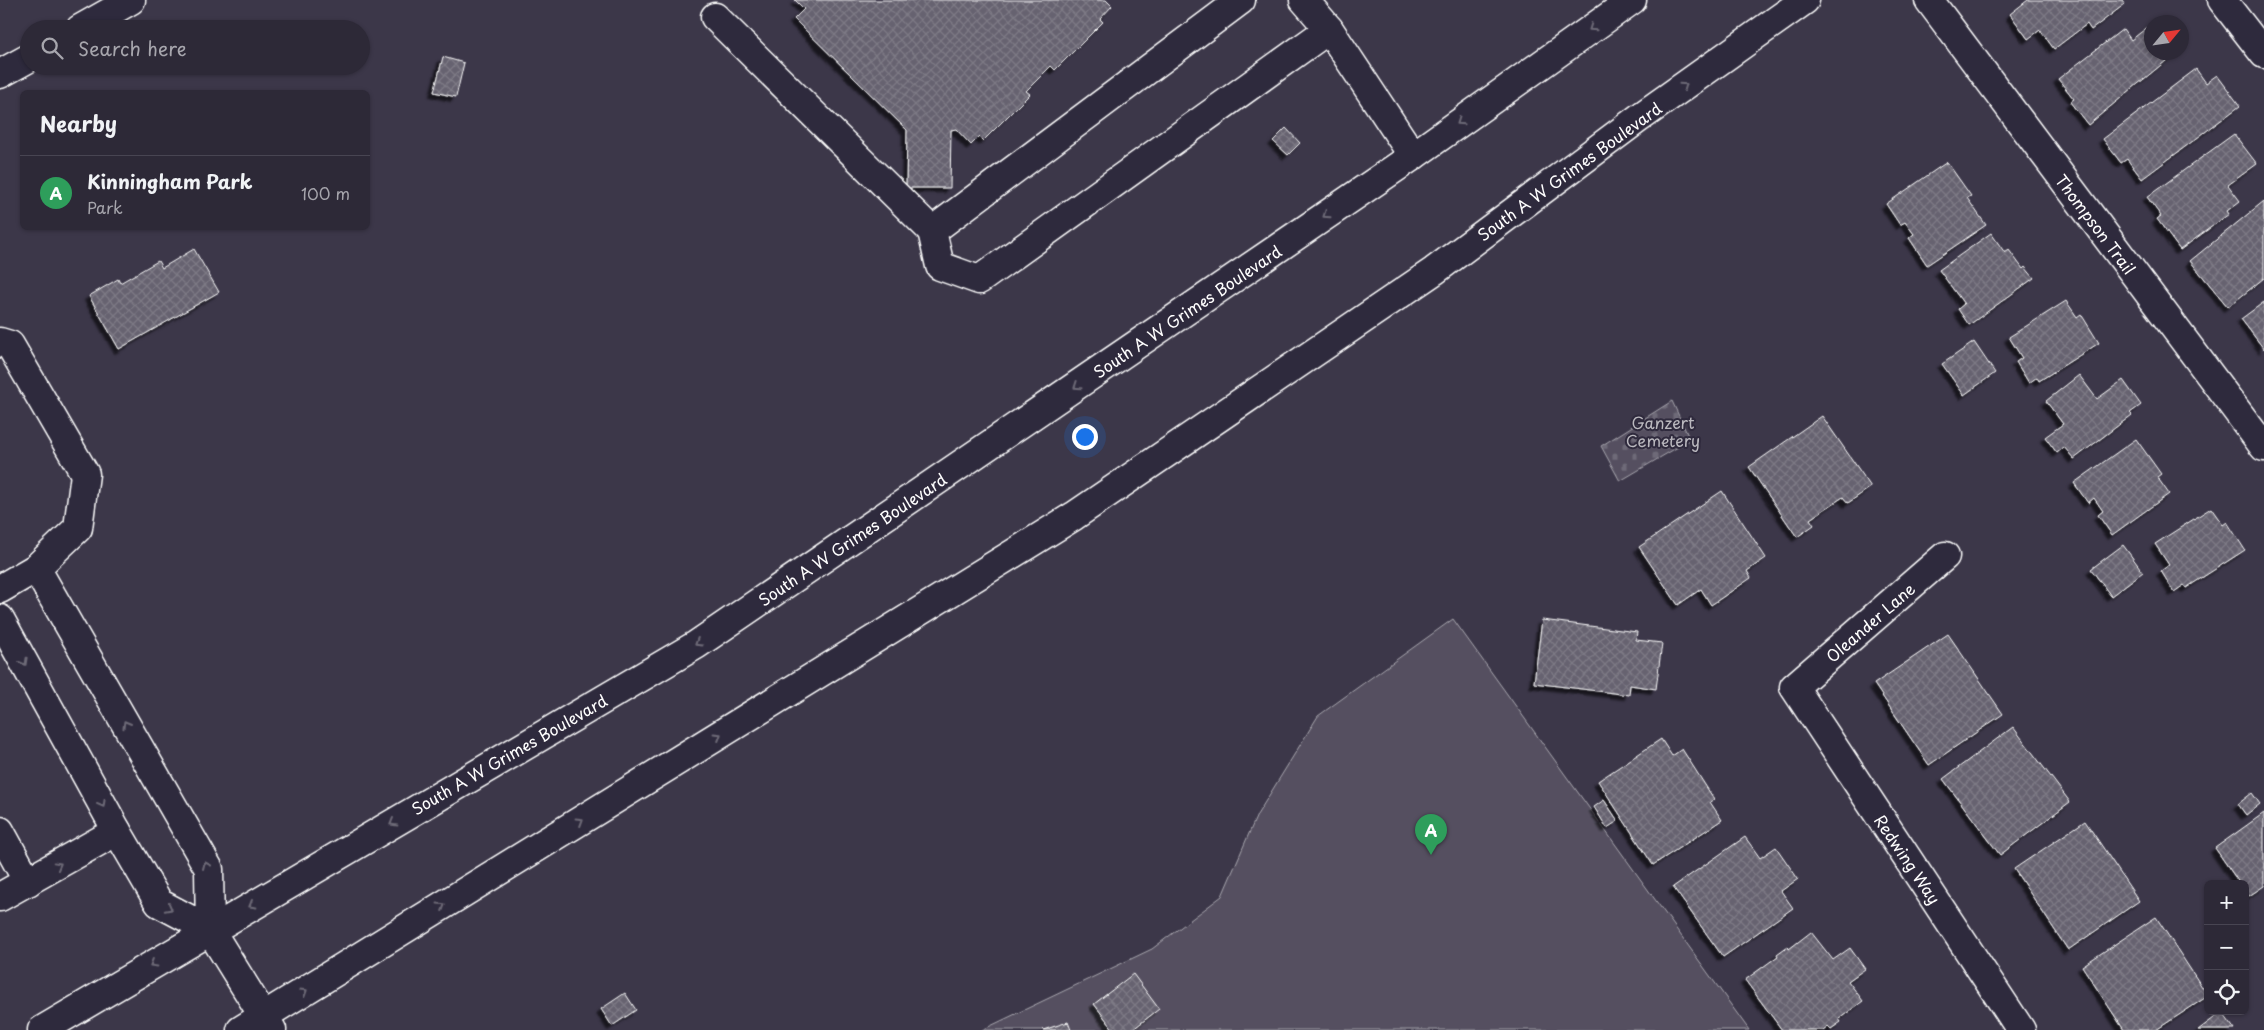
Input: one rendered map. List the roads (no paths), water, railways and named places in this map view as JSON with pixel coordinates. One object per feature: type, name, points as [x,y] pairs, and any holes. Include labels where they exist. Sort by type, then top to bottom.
[{"type":"main road","points":[[96,20],[131,0]]},
{"type":"main road","points":[[932,231],[1241,0]]},
{"type":"main road","points":[[1304,0],[1329,29],[1413,156]]},
{"type":"main road","name":"South A W Grimes Boulevard","points":[[42,1030],[696,645],[1413,156],[1632,0]]},
{"type":"main road","name":"South A W Grimes Boulevard","points":[[258,1026],[1074,516],[1434,271],[1640,118],[1805,0]]},
{"type":"main road","name":"Thompson Trail","points":[[1929,0],[2264,447]]},
{"type":"main road","points":[[2222,0],[2264,54]]},
{"type":"main road","points":[[715,17],[932,231],[940,266],[978,280],[1329,29]]},
{"type":"main road","points":[[0,74],[20,63]]},
{"type":"main road","points":[[0,342],[10,346],[85,474],[78,528],[36,568],[0,588]]},
{"type":"main road","name":"Oleander Lane","points":[[1794,687],[1945,556]]},
{"type":"main road","points":[[36,568],[209,869],[210,930],[258,1026]]},
{"type":"main road","points":[[0,619],[159,903],[210,930]]},
{"type":"main road","name":"Redwing Way","points":[[1794,687],[2022,1030]]},
{"type":"main road","points":[[0,897],[118,831]]},
{"type":"main road","points":[[0,832],[28,882]]},
{"type":"place","name":"Kinningham Park","points":[[1431,855]]},
{"type":"park label","name":"Ganzert Cemetery","points":[[1663,431]]}]
